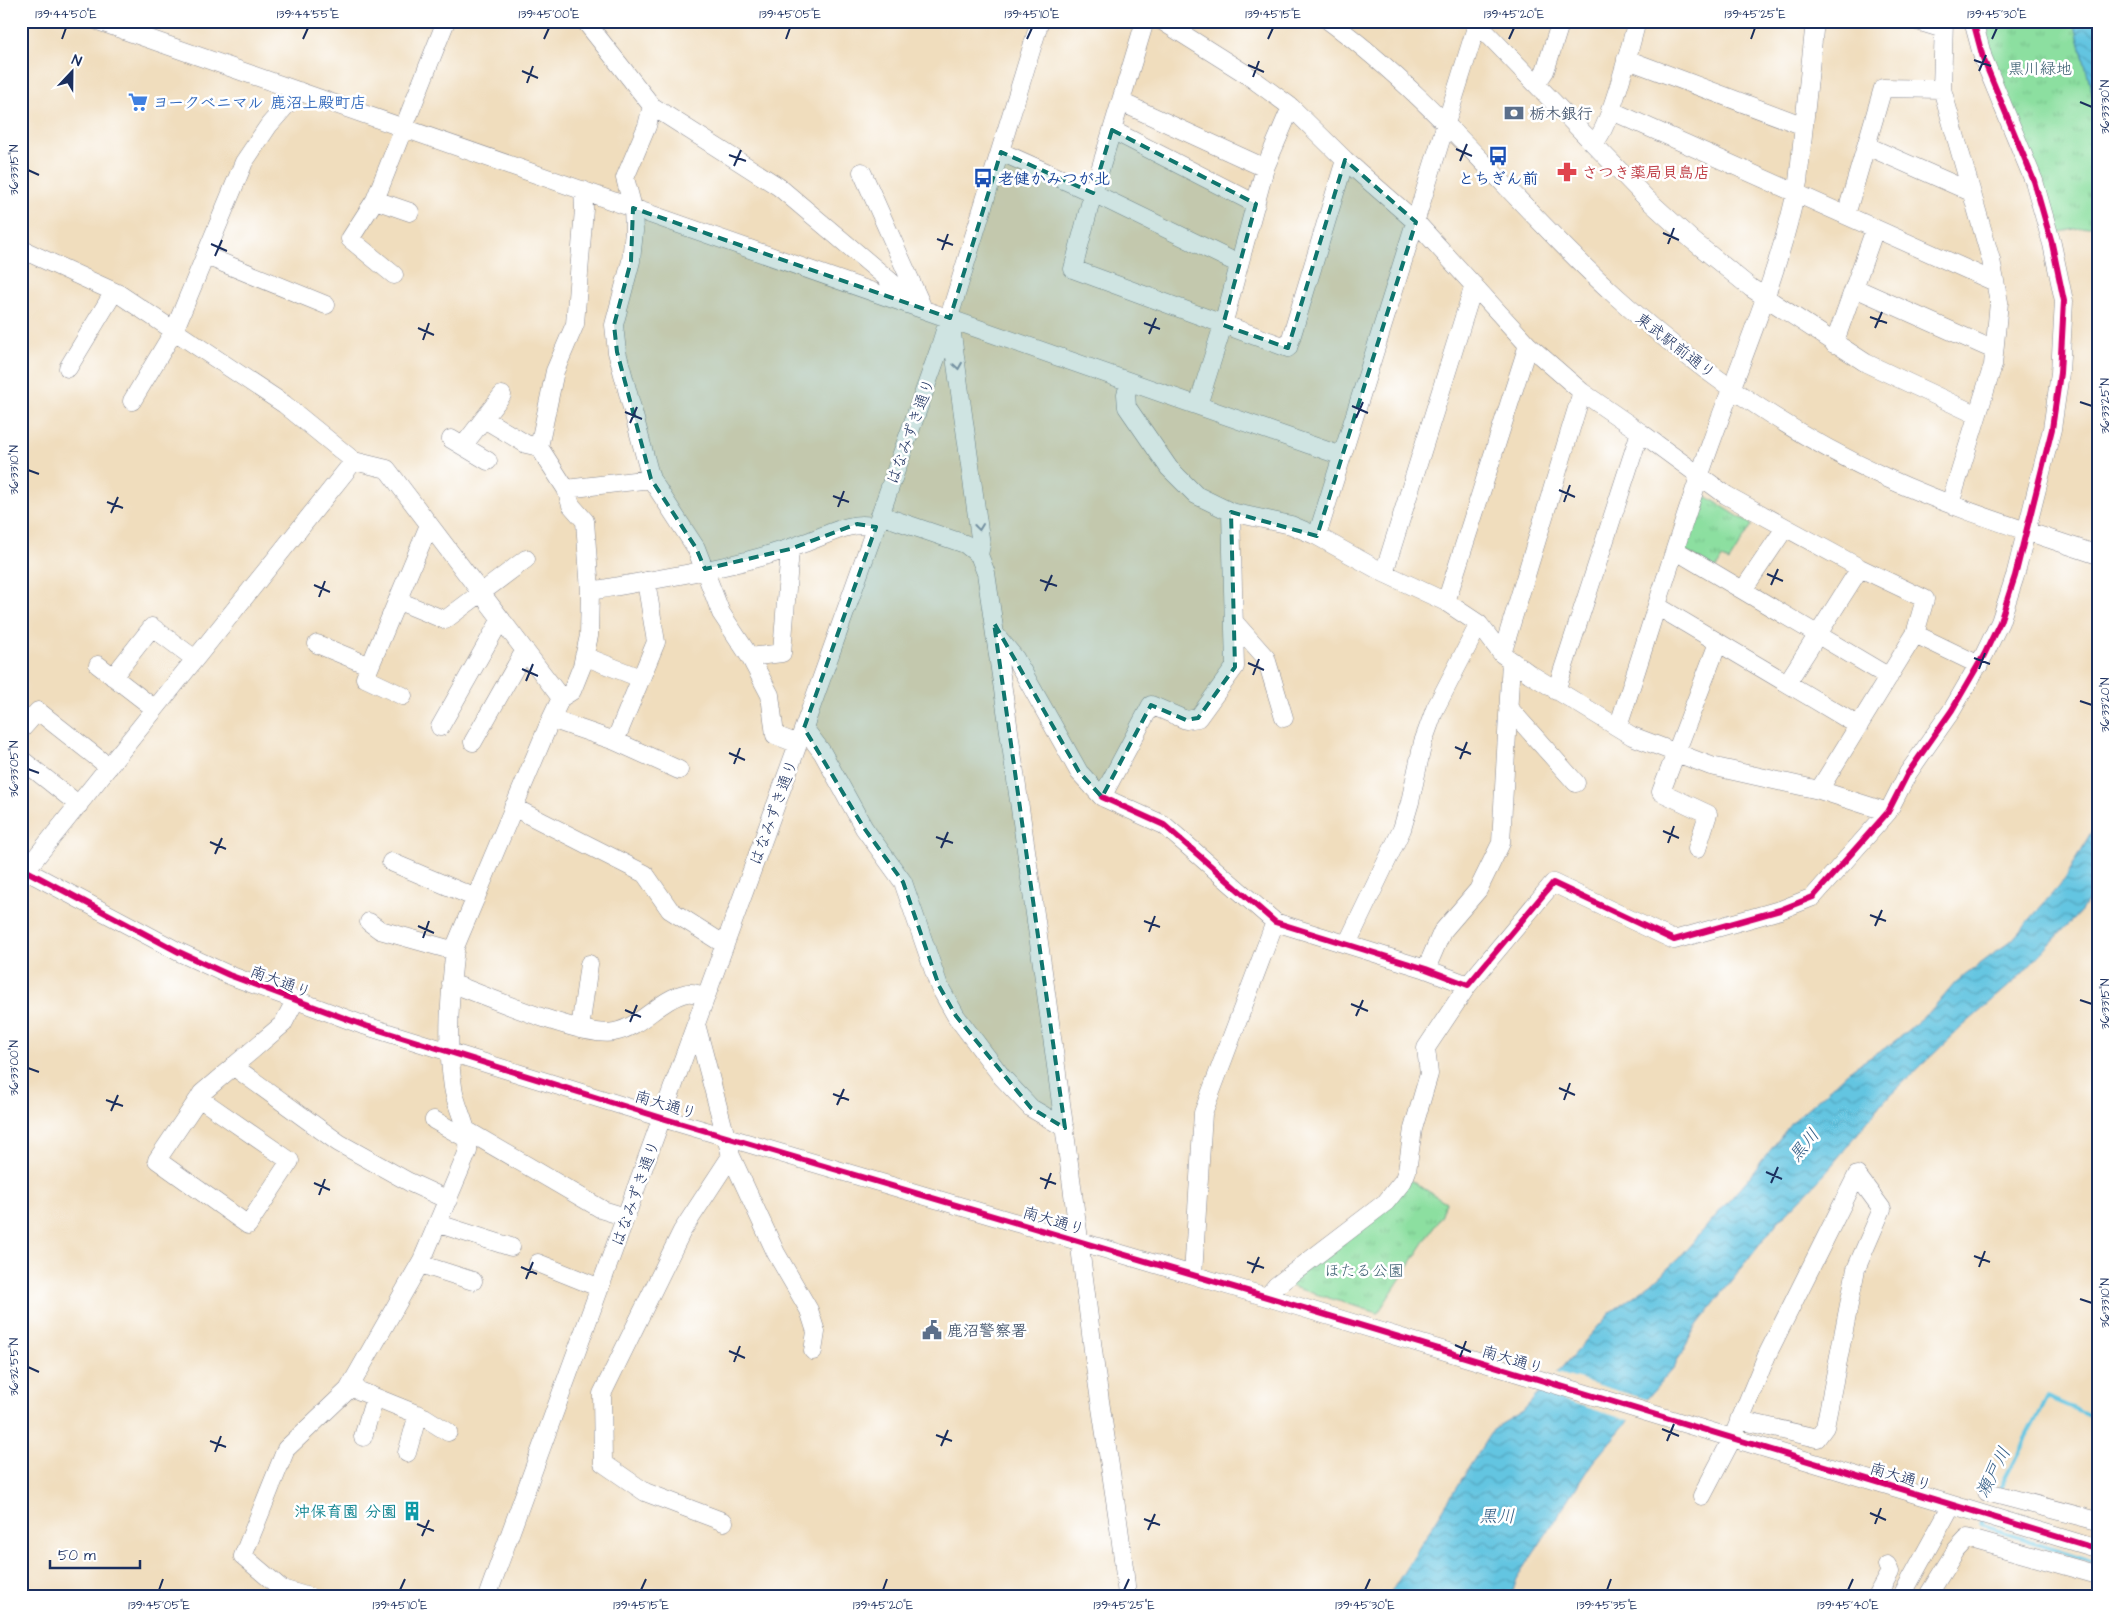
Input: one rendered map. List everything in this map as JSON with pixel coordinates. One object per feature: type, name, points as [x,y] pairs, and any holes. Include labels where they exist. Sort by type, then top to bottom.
[{"type":"street","points":[[98,21],[1130,382],[1198,404],[1342,456]]},
{"type":"street","points":[[394,274],[350,239],[374,200],[405,128],[446,21]]},
{"type":"street","points":[[585,21],[652,106],[778,187],[923,309]]},
{"type":"street","name":"はなみずき通り","points":[[487,1597],[804,728],[950,318],[1040,21]]},
{"type":"street","points":[[1145,21],[1093,193],[1073,269],[1288,348],[1345,160]]},
{"type":"street","points":[[1162,21],[1246,74],[1291,107],[1345,160],[1416,222],[1528,345],[1582,392],[1699,476],[1785,528],[1860,568],[1924,599],[1915,634],[1819,790]]},
{"type":"street","name":"東武駅前通り","points":[[1329,21],[1421,98],[1596,278],[1677,348],[1732,389],[1787,424],[1886,478],[1950,504],[2098,555]]},
{"type":"street","points":[[1537,83],[1545,71],[1561,21]]},
{"type":"street","points":[[1594,144],[1601,135],[1610,110],[1637,21]]},
{"type":"street","points":[[1618,727],[1699,476],[1765,298],[1796,194],[1816,21]]},
{"type":"street","points":[[1917,21],[1944,25],[1942,89],[1991,260],[1999,302],[1992,365],[1950,504]]},
{"type":"street","points":[[1267,1297],[1276,1286],[1386,1202],[1403,1181],[1407,1171],[1413,1129],[1429,1074],[1426,1048],[1468,985],[1553,883],[1674,940],[1780,910],[1814,897],[1888,812],[1908,773],[1952,710],[1978,665],[2000,622],[2031,532],[2056,407],[2063,337],[2063,294],[2052,244],[2034,181],[1983,58],[1973,21]]},
{"type":"street","points":[[1317,536],[1477,22],[1647,200],[1765,298],[1834,344],[1898,380],[1977,415]]},
{"type":"street","points":[[1626,59],[1804,126]]},
{"type":"street","points":[[1846,215],[1883,88],[1942,89]]},
{"type":"street","points":[[132,401],[174,331],[244,162],[269,125],[299,91]]},
{"type":"street","points":[[1120,102],[1265,168]]},
{"type":"street","points":[[652,106],[647,126],[625,178],[633,208],[631,260],[614,324],[622,371],[651,479],[696,548],[721,613],[750,658],[770,695],[775,735],[798,744]]},
{"type":"street","points":[[1198,404],[1223,325],[1265,168],[1291,107]]},
{"type":"street","points":[[1610,110],[1995,282]]},
{"type":"street","points":[[1112,130],[1256,204]]},
{"type":"street","points":[[1867,146],[1972,192]]},
{"type":"street","points":[[1001,152],[1093,193],[1240,264]]},
{"type":"street","points":[[862,172],[923,309]]},
{"type":"street","points":[[539,447],[555,371],[574,324],[584,209],[583,190]]},
{"type":"street","points":[[374,200],[410,212]]},
{"type":"street","points":[[1834,344],[1876,229]]},
{"type":"street","points":[[21,249],[114,292],[284,404],[354,461],[387,470],[561,698]]},
{"type":"street","points":[[206,256],[326,305]]},
{"type":"street","points":[[1384,573],[1474,285]]},
{"type":"street","points":[[1855,288],[1994,350]]},
{"type":"street","points":[[68,368],[114,292]]},
{"type":"street","points":[[950,318],[980,536],[979,555],[986,573],[996,635],[1128,1597]]},
{"type":"street","points":[[1446,602],[1528,345]]},
{"type":"street","points":[[1130,382],[1126,394],[1127,406],[1169,468],[1196,495],[1231,512],[1291,526],[1317,536],[1384,573],[1446,602],[1479,624],[1506,657],[1632,736],[1711,766],[1819,790],[1888,812]]},
{"type":"street","points":[[1426,969],[1442,932],[1478,890],[1501,843],[1508,707],[1506,657],[1582,392]]},
{"type":"street","points":[[488,461],[457,443],[484,419],[502,396]]},
{"type":"street","points":[[309,1597],[280,1593],[243,1556],[286,1449],[350,1387],[420,1264],[439,1224],[468,1150],[467,1135],[453,1088],[451,983],[455,951],[551,719],[561,698],[572,691],[589,636],[590,591],[585,522],[571,505],[566,489],[539,447],[526,444],[484,419]]},
{"type":"street","points":[[1556,690],[1640,432]]},
{"type":"street","points":[[23,872],[79,805],[354,461]]},
{"type":"street","points":[[566,489],[651,479]]},
{"type":"street","points":[[1102,797],[1151,705],[1186,720],[1198,718],[1235,667],[1236,624],[1231,512]]},
{"type":"street","points":[[590,591],[705,569],[790,549],[857,524],[878,521],[965,544],[979,555]]},
{"type":"street","points":[[402,696],[365,678],[429,525]]},
{"type":"street","points":[[1743,590],[1785,528]]},
{"type":"street","points":[[750,658],[782,653],[790,549]]},
{"type":"street","points":[[1675,550],[1889,677]]},
{"type":"street","points":[[406,604],[446,620],[526,559]]},
{"type":"street","points":[[1787,683],[1860,568]]},
{"type":"street","points":[[615,741],[656,642],[646,581]]},
{"type":"street","points":[[1657,606],[1859,726]]},
{"type":"street","points":[[440,727],[501,619]]},
{"type":"street","points":[[1236,624],[1266,658],[1284,718]]},
{"type":"street","points":[[1346,944],[1402,829],[1423,742],[1435,709],[1479,624]]},
{"type":"street","points":[[113,677],[152,627],[195,659]]},
{"type":"street","points":[[1915,634],[1978,665]]},
{"type":"street","points":[[996,635],[1015,658],[1079,772],[1102,797],[1164,825],[1276,922],[1426,969],[1468,985]]},
{"type":"street","points":[[1697,849],[1708,814],[1661,792],[1718,642]]},
{"type":"street","points":[[317,644],[370,666]]},
{"type":"street","points":[[473,742],[525,650]]},
{"type":"street","points":[[584,656],[640,678]]},
{"type":"street","points":[[98,665],[155,709]]},
{"type":"street","points":[[1508,707],[1576,783]]},
{"type":"street","points":[[21,730],[38,711],[109,767]]},
{"type":"street","points":[[551,719],[615,741],[679,770]]},
{"type":"street","points":[[804,728],[822,752],[864,828],[904,882],[939,986],[956,1016],[1002,1077],[1031,1108],[1065,1128]]},
{"type":"street","points":[[21,759],[79,805]]},
{"type":"street","points":[[513,807],[645,874],[670,910],[725,946]]},
{"type":"street","points":[[391,862],[476,898]]},
{"type":"street","name":"南大通り","points":[[23,872],[179,952],[229,975],[295,1001],[451,1052],[662,1118],[1267,1297],[1502,1370],[2098,1549]]},
{"type":"street","points":[[369,922],[380,930],[455,951]]},
{"type":"street","points":[[1193,1275],[1203,1113],[1276,922]]},
{"type":"street","points":[[580,1029],[589,964]]},
{"type":"street","points":[[451,983],[580,1029],[613,1033],[631,1026],[661,1004],[689,992],[706,996]]},
{"type":"street","points":[[198,1098],[290,1161],[248,1225],[157,1160],[198,1098],[283,1024],[295,1001]]},
{"type":"street","points":[[696,1024],[724,1136],[731,1156],[776,1253],[809,1310],[816,1332],[813,1350]]},
{"type":"street","points":[[233,1066],[339,1143],[410,1182],[448,1200]]},
{"type":"street","points":[[434,1120],[467,1135],[603,1210],[626,1217]]},
{"type":"street","points":[[724,1522],[645,1492],[603,1462],[602,1394],[682,1231],[731,1156]]},
{"type":"street","points":[[1702,1496],[1726,1437],[1740,1420],[1767,1354],[1857,1175],[1882,1209],[1856,1269],[1825,1427],[1817,1438],[1740,1420]]},
{"type":"street","points":[[439,1224],[511,1247]]},
{"type":"street","points":[[538,1263],[600,1288]]},
{"type":"street","points":[[420,1264],[473,1281]]},
{"type":"street","points":[[350,1387],[418,1414],[448,1432]]},
{"type":"street","points":[[363,1437],[375,1397]]},
{"type":"street","points":[[407,1453],[418,1414]]},
{"type":"street","points":[[1987,1492],[2098,1522]]},
{"type":"street","points":[[1900,1597],[1951,1506]]},
{"type":"street","points":[[1927,1597],[1956,1550],[1967,1538],[2098,1575]]},
{"type":"street","points":[[1884,1594],[1890,1570],[1887,1565]]},
{"type":"highlighted area","points":[[1112,130],[1256,204],[1223,325],[1288,348],[1345,160],[1416,222],[1317,536],[1231,512],[1235,667],[1198,718],[1186,720],[1151,705],[1102,797],[1079,772],[994,623],[1065,1128],[1031,1108],[956,1016],[939,986],[903,882],[864,828],[804,728],[876,527],[857,524],[790,549],[705,569],[696,548],[651,479],[617,352],[614,325],[631,261],[633,208],[950,318],[1001,152],[1093,193]]},
{"type":"green space","name":"黒川緑地","points":[[1978,21],[2074,21],[2098,116],[2098,224],[2056,233]]},
{"type":"green space","points":[[1698,491],[1752,525],[1729,562],[1722,558],[1716,569],[1685,551],[1681,542]]},
{"type":"green space","name":"ほたる公園","points":[[1410,1180],[1446,1202],[1442,1215],[1378,1313],[1286,1285]]},
{"type":"water","points":[[2074,21],[2098,21],[2098,114]]},
{"type":"water","name":"黒川","points":[[2098,821],[2098,884],[2081,911],[2018,978],[1963,1026],[1885,1100],[1823,1176],[1776,1224],[1695,1328],[1675,1366],[1592,1463],[1517,1579],[1511,1597],[1388,1597],[1493,1429],[1523,1411],[1611,1312],[1651,1284],[1679,1258],[1747,1180],[1793,1121],[1850,1070],[1890,1045],[1933,1009],[1956,982],[2012,940],[2065,879]]},
{"type":"pier","points":[[1554,1372],[1649,1400],[1631,1421],[1537,1392]]},
{"type":"waterway","name":"瀬戸川","points":[[1999,1490],[2047,1397],[2098,1419]]},
{"type":"waterway","name":"瀬戸川","points":[[1984,1519],[1981,1525],[2098,1563]]},
{"type":"cycle path","points":[[1102,797],[1164,825],[1275,922],[1426,969],[1468,985],[1553,883],[1674,940],[1780,910],[1813,897],[1888,812],[1908,773],[1952,710],[1984,655],[2000,622],[2015,576],[2052,429],[2060,373],[2064,301],[2052,244],[2034,181],[1983,58],[1973,21]]},
{"type":"cycle path","points":[[21,868],[179,952],[229,975],[363,1025],[662,1118],[1267,1297],[2098,1549]]},
{"type":"place","name":"ヨークベニマル 鹿沼上殿町店","points":[[138,102]]},
{"type":"place","name":"栃木銀行","points":[[1514,113]]},
{"type":"place","name":"とちぎん前","points":[[1498,156]]},
{"type":"place","name":"さつき薬局貝島店","points":[[1567,172]]},
{"type":"place","name":"老健かみつが北","points":[[983,178]]},
{"type":"place","name":"鹿沼警察署","points":[[932,1330]]},
{"type":"place","name":"沖保育園 分園","points":[[412,1511]]}]
